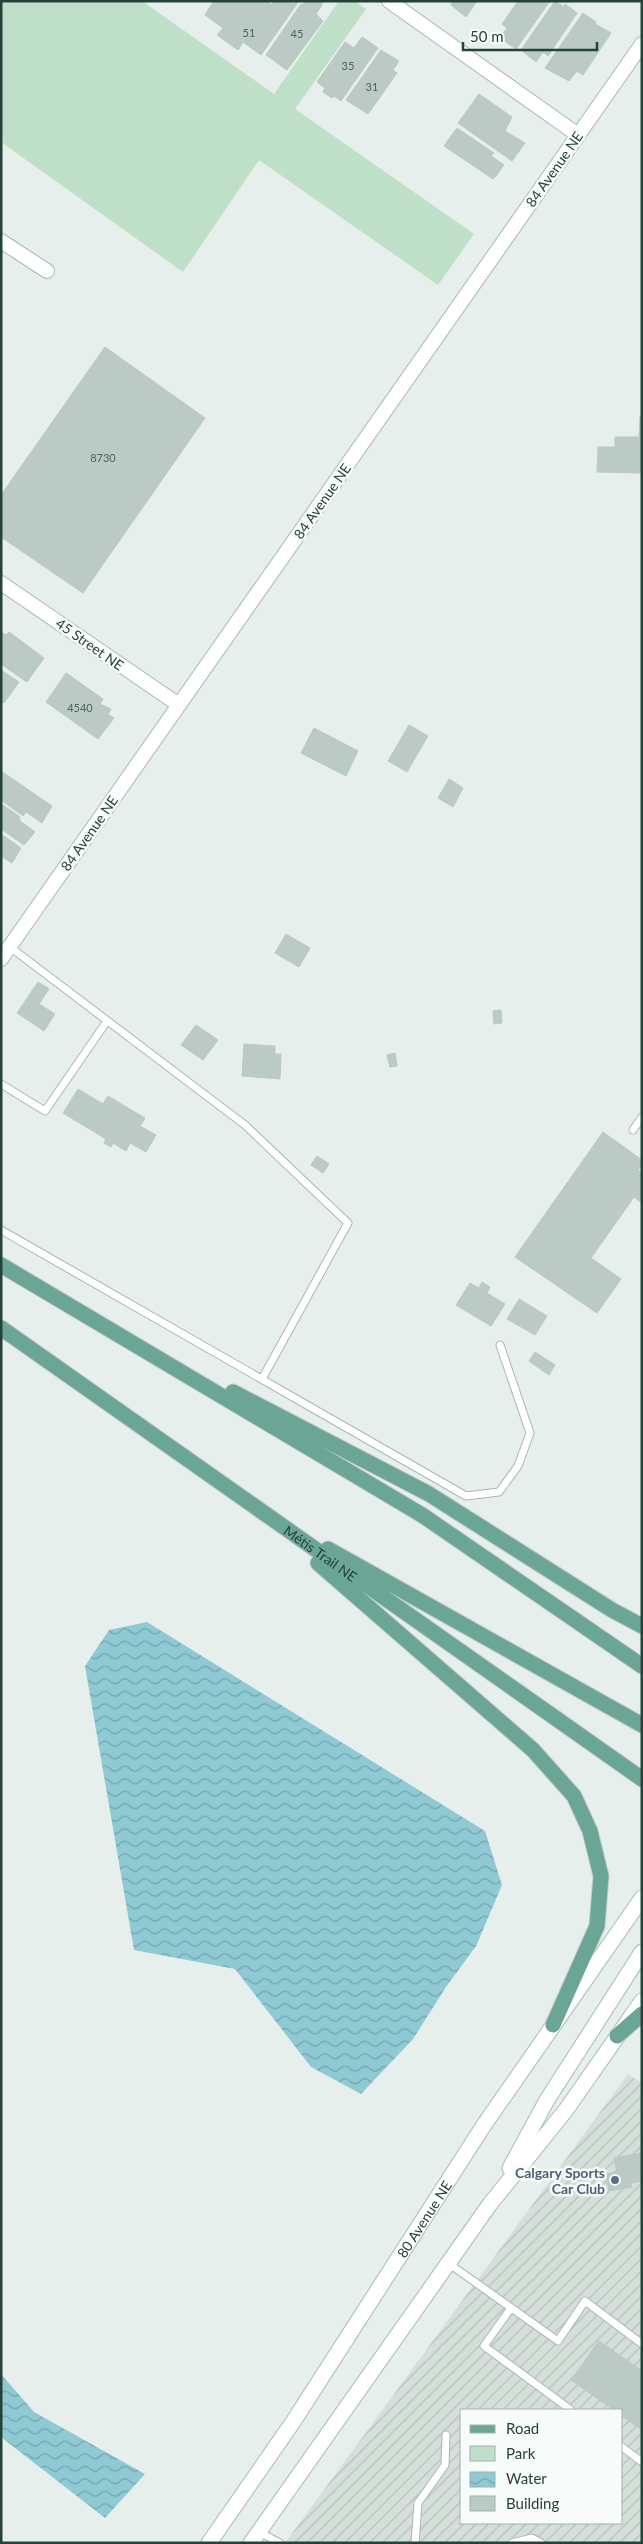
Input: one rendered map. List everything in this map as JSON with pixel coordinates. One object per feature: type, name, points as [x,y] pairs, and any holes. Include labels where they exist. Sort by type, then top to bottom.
[{"type":"main road","points":[[1,1265],[422,1515],[642,1666]]},
{"type":"main road","points":[[73,1308],[429,1494],[612,1610],[642,1626]]},
{"type":"main road","name":"Métis Trail NE","points":[[1,1328],[642,1779]]},
{"type":"main road","points":[[252,1506],[642,1725]]},
{"type":"main road","points":[[252,1506],[487,1708],[533,1750],[574,1796],[590,1831],[601,1876],[597,1926],[554,2025]]},
{"type":"main road","points":[[617,2036],[642,2014]]},
{"type":"street","points":[[389,1],[578,135]]},
{"type":"street","name":"84 Avenue NE","points":[[1,959],[642,44]]},
{"type":"street","points":[[1,241],[47,271]]},
{"type":"street","name":"45 Street NE","points":[[1,583],[179,705]]},
{"type":"street","name":"80 Avenue NE","points":[[209,2543],[293,2422],[484,2125],[642,1898]]},
{"type":"street","points":[[490,2204],[547,2100],[642,1952]]},
{"type":"street","points":[[255,2538],[490,2204],[566,2110],[642,2001]]},
{"type":"lane","points":[[10,947],[245,1125],[348,1223],[262,1379]]},
{"type":"lane","points":[[1,1084],[45,1110],[107,1021]]},
{"type":"lane","points":[[633,1130],[642,1117]]},
{"type":"lane","points":[[1,1230],[466,1496],[499,1492],[518,1466],[530,1433],[500,1345]]},
{"type":"lane","points":[[448,2263],[558,2341],[585,2301],[642,2344]]},
{"type":"lane","points":[[511,2308],[484,2346],[570,2409]]},
{"type":"lane","points":[[415,2543],[418,2502],[445,2465],[446,2435]]},
{"type":"lane","points":[[623,2448],[642,2462]]},
{"type":"lane","points":[[255,2538],[280,2543]]},
{"type":"lane","points":[[512,2543],[532,2538],[541,2543]]},
{"type":"shaded area","points":[[628,2074],[642,2083],[642,2543],[285,2543]]},
{"type":"green space","points":[[1,1],[142,1],[274,94],[339,1],[355,1],[366,9],[295,109],[474,234],[438,285],[259,160],[183,272],[1,142]]},
{"type":"water","points":[[147,1622],[485,1831],[502,1885],[476,1946],[446,1987],[413,2039],[361,2094],[311,2067],[235,1969],[134,1950],[85,1666],[109,1630]]},
{"type":"water","points":[[1,2374],[34,2412],[145,2474],[105,2518],[1,2437]]},
{"type":"building","points":[[214,1],[267,1],[272,5],[273,1],[299,1],[261,55],[243,42],[238,50],[217,35],[223,28],[205,15]]},
{"type":"building","points":[[305,1],[321,2],[322,5],[316,14],[323,21],[287,70],[266,55]]},
{"type":"building","points":[[453,1],[477,1],[466,17],[451,5]]},
{"type":"building","points":[[518,1],[550,1],[516,49],[500,38],[507,28],[502,24]]},
{"type":"building","points":[[555,1],[564,7],[565,4],[577,13],[548,56],[543,52],[536,62],[521,50]]},
{"type":"building","points":[[583,13],[596,22],[595,24],[611,33],[583,75],[577,71],[569,81],[545,68]]},
{"type":"building","points":[[362,37],[378,48],[341,101],[334,96],[332,98],[323,92],[325,88],[317,82],[345,42],[354,48]]},
{"type":"building","points":[[381,50],[399,61],[393,70],[397,73],[368,114],[346,100]]},
{"type":"building","points":[[479,94],[512,117],[505,131],[525,143],[512,161],[458,123]]},
{"type":"building","points":[[457,128],[494,153],[491,156],[504,165],[493,179],[444,146]]},
{"type":"building","points":[[105,347],[205,418],[83,593],[1,537],[1,495]]},
{"type":"building","points":[[640,416],[642,416],[642,473],[597,472],[598,447],[615,447],[615,437],[639,437]]},
{"type":"building","points":[[1,632],[6,635],[9,632],[44,658],[27,682],[1,664]]},
{"type":"building","points":[[1,670],[19,682],[4,703],[1,701]]},
{"type":"building","points":[[66,673],[103,699],[100,704],[111,709],[108,714],[114,718],[98,739],[46,702]]},
{"type":"building","points":[[409,725],[428,736],[407,772],[388,761]]},
{"type":"building","points":[[314,728],[358,751],[346,776],[301,753]]},
{"type":"building","points":[[1,771],[52,806],[42,823],[26,812],[23,816],[1,800]]},
{"type":"building","points":[[449,779],[463,788],[453,807],[438,798]]},
{"type":"building","points":[[1,804],[19,816],[20,821],[35,832],[24,845],[1,829]]},
{"type":"building","points":[[1,834],[21,848],[12,863],[1,856]]},
{"type":"building","points":[[286,934],[310,948],[299,967],[275,953]]},
{"type":"building","points":[[38,982],[49,989],[39,1004],[55,1014],[44,1031],[17,1013]]},
{"type":"building","points":[[501,1010],[502,1023],[494,1024],[493,1011]]},
{"type":"building","points":[[196,1025],[218,1040],[203,1060],[181,1045]]},
{"type":"building","points":[[244,1044],[275,1046],[275,1054],[281,1054],[280,1079],[242,1076]]},
{"type":"building","points":[[395,1053],[397,1066],[390,1067],[387,1055]]},
{"type":"building","points":[[78,1089],[103,1104],[108,1096],[145,1118],[140,1126],[156,1135],[146,1152],[130,1143],[126,1151],[113,1143],[111,1147],[104,1143],[106,1139],[63,1113]]},
{"type":"building","points":[[603,1132],[642,1160],[642,1166],[638,1170],[642,1173],[642,1203],[634,1197],[591,1258],[621,1279],[597,1313],[515,1257]]},
{"type":"building","points":[[317,1156],[329,1164],[323,1173],[311,1165]]},
{"type":"building","points":[[482,1282],[490,1287],[487,1293],[505,1304],[491,1326],[456,1305],[470,1283],[479,1288]]},
{"type":"building","points":[[519,1299],[547,1316],[535,1335],[507,1319]]},
{"type":"building","points":[[535,1352],[555,1365],[549,1375],[529,1361]]},
{"type":"building","points":[[642,2153],[642,2181],[631,2183],[632,2187],[609,2191],[606,2174],[617,2172],[614,2158]]},
{"type":"building","points":[[599,2341],[642,2371],[642,2430],[623,2417],[623,2409],[613,2409],[571,2380]]},
{"type":"place","name":"Calgary Sports Car Club","points":[[615,2180]]}]
